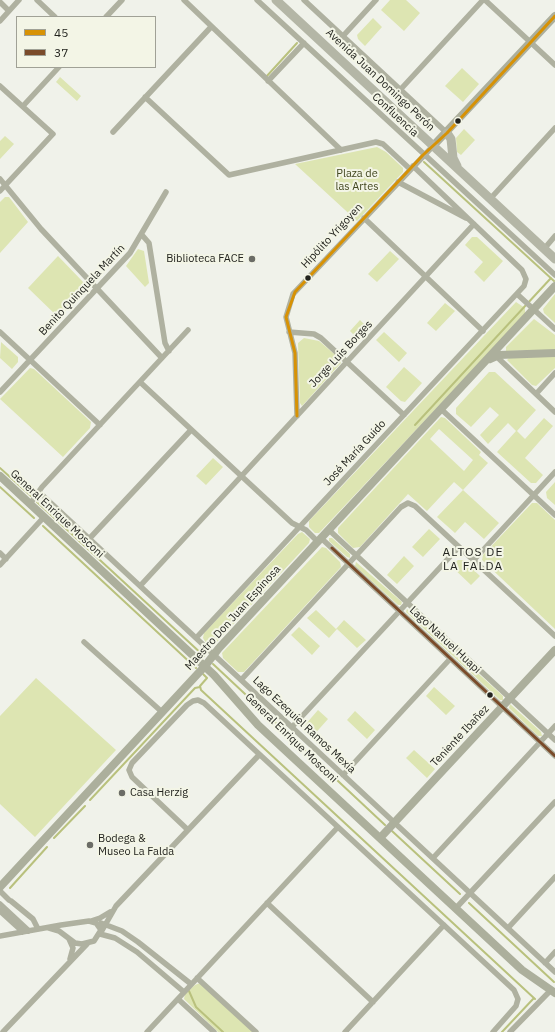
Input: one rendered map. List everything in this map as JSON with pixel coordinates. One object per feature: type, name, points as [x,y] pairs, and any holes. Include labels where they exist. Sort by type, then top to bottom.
[{"type":"main road","name":"Avenida Juan Domingo Perón","points":[[276,0],[555,259]]},
{"type":"main road","points":[[447,133],[451,139],[453,158],[458,169]]},
{"type":"street","points":[[0,21],[19,0]]},
{"type":"street","points":[[37,0],[54,16]]},
{"type":"street","points":[[107,16],[122,0]]},
{"type":"street","points":[[184,0],[210,27],[341,150]]},
{"type":"street","name":"Confluencia","points":[[257,0],[423,155],[555,275]]},
{"type":"street","points":[[304,0],[447,133]]},
{"type":"street","points":[[343,36],[376,0]]},
{"type":"street","points":[[400,90],[484,0],[555,65]]},
{"type":"street","points":[[0,2],[10,11]]},
{"type":"street","name":"Hipólito Yrigoyen","points":[[297,416],[295,353],[286,314],[295,292],[423,155],[447,133],[555,16]]},
{"type":"street","points":[[113,132],[210,27]]},
{"type":"street","points":[[268,81],[304,43]]},
{"type":"street","points":[[23,106],[58,68]]},
{"type":"street","points":[[0,86],[53,134],[0,191]]},
{"type":"street","points":[[145,97],[229,175],[380,142],[412,168],[474,224]]},
{"type":"street","points":[[490,199],[555,128]]},
{"type":"street","points":[[0,179],[41,229],[162,358]]},
{"type":"street","points":[[398,182],[468,218]]},
{"type":"street","name":"Benito Quinquela Martín","points":[[0,392],[130,253],[166,192]]},
{"type":"street","points":[[364,218],[483,331]]},
{"type":"street","name":"Jorge Luis Borges","points":[[140,586],[474,224]]},
{"type":"street","name":"José María Guido","points":[[196,638],[524,286],[526,279],[522,270],[474,224]]},
{"type":"street","points":[[142,235],[149,243],[165,343],[169,351]]},
{"type":"street","points":[[544,249],[555,236]]},
{"type":"street","name":"Maestro Don Juan Espinosa","points":[[1,887],[319,540],[483,364],[529,306],[555,286]]},
{"type":"street","points":[[517,294],[555,329]]},
{"type":"street","points":[[30,504],[39,492],[188,330]]},
{"type":"street","points":[[0,332],[100,425]]},
{"type":"street","points":[[290,332],[317,336],[404,415]]},
{"type":"street","name":"Maestro Don Juan Espinosa","points":[[483,364],[496,356],[555,353]]},
{"type":"street","points":[[496,356],[555,412]]},
{"type":"street","points":[[536,394],[555,373]]},
{"type":"street","name":"Lago Nahuel Huapi","points":[[140,382],[292,523],[319,540],[348,564],[555,756]]},
{"type":"street","points":[[441,409],[555,515]]},
{"type":"street","points":[[89,539],[191,430]]},
{"type":"street","points":[[473,560],[555,472]]},
{"type":"street","name":"General Enrique Mosconi","points":[[0,476],[204,666],[255,722],[380,838],[525,972],[554,990]]},
{"type":"street","name":"Lago Ezequiel Ramos Mexía","points":[[39,492],[555,972]]},
{"type":"street","points":[[241,680],[401,507],[408,503],[413,505],[555,636]]},
{"type":"street","points":[[0,565],[44,517]]},
{"type":"street","name":"Lago Nahuel Huapi","points":[[329,530],[555,740]]},
{"type":"street","points":[[292,727],[459,547]]},
{"type":"street","points":[[0,553],[6,559]]},
{"type":"street","points":[[84,642],[162,712]]},
{"type":"street","name":"Teniente Ibañez","points":[[380,838],[555,650]]},
{"type":"street","points":[[343,775],[450,658]]},
{"type":"street","points":[[188,830],[132,777],[129,770],[132,763],[187,705],[195,700],[204,703],[512,988],[517,996],[518,1002],[493,1032]]},
{"type":"street","points":[[433,858],[555,726]]},
{"type":"street","points":[[92,922],[116,906],[259,755]]},
{"type":"street","points":[[456,908],[555,802]]},
{"type":"street","points":[[147,1032],[338,827]]},
{"type":"street","points":[[508,928],[555,877]]},
{"type":"street","points":[[1,887],[10,901],[33,919],[38,929]]},
{"type":"street","points":[[267,903],[373,1002]]},
{"type":"street","points":[[0,904],[26,931]]},
{"type":"street","points":[[3,1032],[80,949],[100,934],[116,906]]},
{"type":"street","points":[[0,911],[26,931]]},
{"type":"street","points":[[92,922],[100,928],[100,934]]},
{"type":"street","points":[[0,936],[38,929],[92,922],[105,924],[122,931],[145,947],[191,984]]},
{"type":"street","points":[[345,1032],[444,925]]},
{"type":"street","points":[[48,928],[58,930],[68,939],[77,944],[89,943]]},
{"type":"street","points":[[100,934],[112,937],[129,948],[156,967],[184,992]]},
{"type":"street","points":[[68,939],[73,951],[68,963]]},
{"type":"street","points":[[545,963],[555,952]]},
{"type":"street","points":[[198,978],[256,1032]]},
{"type":"street","points":[[510,1032],[554,990]]},
{"type":"street","points":[[178,999],[214,1032]]},
{"type":"green space","points":[[390,0],[406,0],[420,13],[404,31],[381,10]]},
{"type":"green space","points":[[373,18],[382,27],[365,46],[358,39],[357,35]]},
{"type":"green space","points":[[462,68],[479,84],[463,102],[445,86]]},
{"type":"green space","points":[[60,77],[81,96],[77,101],[56,82]]},
{"type":"green space","points":[[464,129],[475,140],[461,155],[457,152],[456,138]]},
{"type":"green space","points":[[5,136],[14,144],[0,159],[0,141]]},
{"type":"green space","name":"Plaza de las Artes","points":[[377,147],[386,152],[403,168],[403,172],[357,221],[295,164]]},
{"type":"green space","points":[[5,197],[9,197],[28,222],[0,253],[0,202]]},
{"type":"green space","points":[[472,237],[477,237],[503,261],[484,282],[474,272],[483,262],[465,245]]},
{"type":"green space","points":[[138,249],[144,251],[149,283],[145,287],[126,266]]},
{"type":"green space","points":[[390,251],[399,259],[377,282],[368,274]]},
{"type":"green space","points":[[58,256],[85,284],[85,289],[59,318],[28,288]]},
{"type":"green space","points":[[555,294],[555,323],[544,313],[543,309]]},
{"type":"green space","points":[[516,302],[525,308],[525,314],[319,533],[315,533],[309,527],[309,521]]},
{"type":"green space","points":[[445,303],[455,311],[436,331],[427,323]]},
{"type":"green space","points":[[534,319],[555,335],[555,350],[506,351],[506,347]]},
{"type":"green space","points":[[360,320],[369,329],[359,340],[350,331]]},
{"type":"green space","points":[[384,332],[407,353],[399,362],[376,340]]},
{"type":"green space","points":[[304,338],[319,341],[339,358],[341,363],[302,406],[300,403],[298,343]]},
{"type":"green space","points":[[1,342],[18,357],[18,362],[12,369],[0,358]]},
{"type":"green space","points":[[555,356],[555,368],[536,386],[532,385],[507,360],[509,358]]},
{"type":"green space","points":[[404,367],[422,383],[405,402],[401,401],[386,387]]},
{"type":"green space","points":[[30,368],[34,369],[91,422],[90,428],[63,457],[0,399]]},
{"type":"green space","points":[[489,372],[495,372],[536,410],[517,431],[525,439],[544,418],[553,426],[525,458],[543,475],[536,483],[531,483],[497,452],[516,431],[508,423],[488,444],[480,435],[499,415],[490,407],[471,427],[456,414],[456,408]]},
{"type":"green space","points":[[441,417],[445,418],[481,452],[479,455],[488,463],[463,490],[454,482],[427,511],[408,494],[360,547],[353,548],[338,533],[338,528]],"holes":[[[439,429],[473,460],[464,471],[430,439]]]},
{"type":"green space","points":[[213,458],[223,467],[206,485],[196,476]]},
{"type":"green space","points":[[555,482],[555,505],[547,498],[546,492]]},
{"type":"green space","points":[[463,490],[499,523],[484,539],[465,522],[455,533],[437,517]]},
{"type":"green space","points":[[532,503],[537,503],[555,520],[555,629],[482,560],[483,555]]},
{"type":"green space","points":[[429,529],[440,539],[423,557],[412,547]]},
{"type":"green space","points":[[302,532],[310,539],[309,543],[216,643],[211,645],[206,643],[203,638],[204,633],[298,534]]},
{"type":"green space","points":[[329,538],[332,538],[350,554],[350,558],[329,541]]},
{"type":"green space","points":[[322,547],[326,548],[340,562],[341,567],[244,672],[238,672],[223,658],[222,653]]},
{"type":"green space","points":[[404,556],[414,566],[397,584],[387,575]]},
{"type":"green space","points":[[458,560],[463,560],[480,576],[471,585],[451,566]]},
{"type":"green space","points":[[356,562],[402,602],[401,605],[398,605],[355,566]]},
{"type":"green space","points":[[407,609],[503,696],[503,700],[500,700],[406,612]]},
{"type":"green space","points":[[316,610],[336,629],[344,620],[366,640],[357,648],[337,629],[329,638],[307,618]]},
{"type":"green space","points":[[299,627],[320,646],[312,655],[291,635]]},
{"type":"green space","points":[[36,678],[116,750],[35,837],[0,804],[0,716]]},
{"type":"green space","points":[[434,687],[455,706],[446,715],[426,696]]},
{"type":"green space","points":[[510,704],[541,732],[542,736],[538,736],[509,708]]},
{"type":"green space","points":[[318,710],[328,719],[312,737],[305,731],[305,725]]},
{"type":"green space","points":[[355,711],[375,730],[367,739],[347,720]]},
{"type":"green space","points":[[414,750],[435,769],[427,778],[406,758]]},
{"type":"green space","points":[[200,983],[253,1032],[218,1032],[184,999],[185,994],[195,985]]},
{"type":"waterway","points":[[266,77],[297,43]]},
{"type":"waterway","points":[[424,162],[554,281]]},
{"type":"waterway","points":[[415,425],[551,278]]},
{"type":"waterway","points":[[0,468],[31,496]]},
{"type":"waterway","points":[[0,487],[34,518]]},
{"type":"waterway","points":[[37,502],[204,656]]},
{"type":"waterway","points":[[43,526],[196,668]]},
{"type":"waterway","points":[[213,664],[385,825]]},
{"type":"waterway","points":[[203,674],[207,678],[200,686],[201,690],[535,999]]},
{"type":"waterway","points":[[90,800],[195,688],[200,687]]},
{"type":"waterway","points":[[54,838],[85,806]]},
{"type":"waterway","points":[[392,831],[460,894]]},
{"type":"waterway","points":[[10,888],[47,847]]},
{"type":"waterway","points":[[469,903],[554,982]]},
{"type":"waterway","points":[[189,991],[196,1007],[223,1032]]},
{"type":"waterway","points":[[502,1032],[534,998]]},
{"type":"transit line","name":"45","points":[[297,416],[295,353],[286,317],[295,292],[423,155],[447,133],[555,16]]},
{"type":"transit line","name":"37","points":[[332,548],[555,756]]},
{"type":"place","name":"Biblioteca FACE","points":[[252,259]]},
{"type":"place","name":"Casa Herzig","points":[[122,793]]},
{"type":"place","name":"Bodega & Museo La Falda","points":[[90,845]]},
{"type":"district","name":"ALTOS DE LA FALDA","points":[[473,560]]}]
